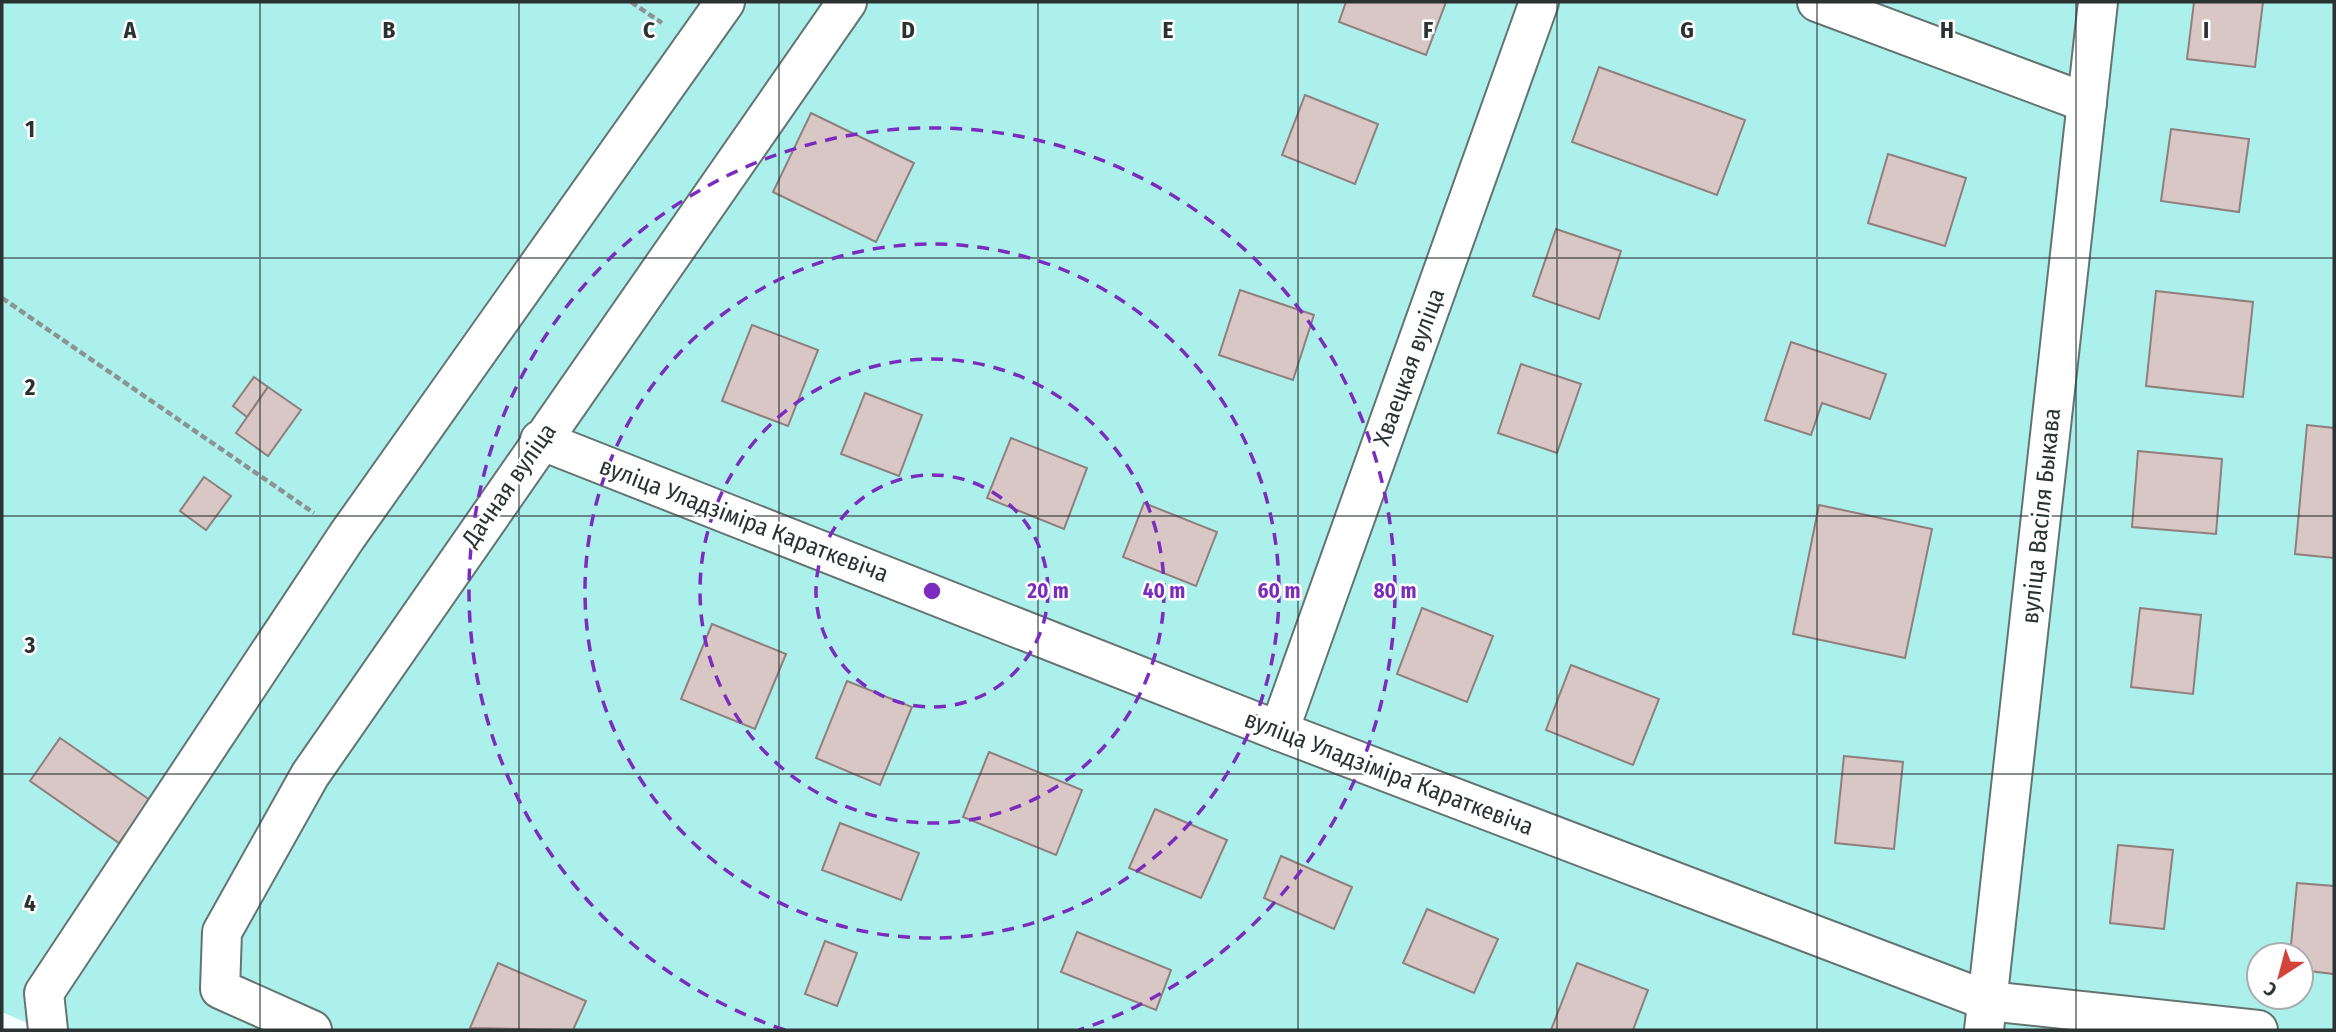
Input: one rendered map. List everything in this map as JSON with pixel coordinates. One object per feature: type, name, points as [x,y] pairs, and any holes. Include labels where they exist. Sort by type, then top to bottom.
[{"type":"street","points":[[48,1030],[44,993],[347,536],[725,2]]},
{"type":"street","name":"Дачная вуліца","points":[[312,1030],[220,989],[222,932],[310,775],[846,2]]},
{"type":"street","name":"Хваецкая вуліца","points":[[1279,731],[1539,2]]},
{"type":"street","points":[[1817,2],[2087,103]]},
{"type":"street","name":"вуліца Васіля Быкава","points":[[1986,1016],[2098,2]]},
{"type":"street","name":"вуліца Уладзіміра Караткевіча","points":[[540,440],[1279,731],[1986,1016],[2258,1030]]},
{"type":"path","points":[[2,298],[347,536]]},
{"type":"shaded area","points":[[2,2],[2334,2],[2334,1030],[44,1030],[2,1012]]},
{"type":"building","points":[[1346,2],[1446,2],[1426,55],[1339,22]]},
{"type":"building","points":[[2194,2],[2263,2],[2255,67],[2187,59]]},
{"type":"building","points":[[1599,67],[1745,120],[1717,195],[1572,142]]},
{"type":"building","points":[[1305,95],[1378,124],[1355,184],[1282,155]]},
{"type":"building","points":[[811,113],[914,163],[876,242],[773,192]]},
{"type":"building","points":[[2171,129],[2249,139],[2239,212],[2161,201]]},
{"type":"building","points":[[1888,154],[1966,178],[1945,246],[1868,223]]},
{"type":"building","points":[[1556,229],[1621,251],[1599,319],[1533,296]]},
{"type":"building","points":[[1240,290],[1314,315],[1293,380],[1219,355]]},
{"type":"building","points":[[2156,291],[2253,302],[2243,397],[2146,386]]},
{"type":"building","points":[[752,325],[818,350],[788,426],[722,401]]},
{"type":"building","points":[[1791,342],[1886,374],[1870,419],[1822,403],[1811,435],[1765,420]]},
{"type":"building","points":[[1521,364],[1581,384],[1557,453],[1498,433]]},
{"type":"building","points":[[254,377],[268,387],[247,417],[233,406]]},
{"type":"building","points":[[268,387],[301,410],[268,456],[236,433]]},
{"type":"building","points":[[865,393],[922,415],[899,476],[841,454]]},
{"type":"building","points":[[2307,425],[2334,428],[2334,558],[2295,554]]},
{"type":"building","points":[[1011,438],[1087,468],[1064,529],[987,498]]},
{"type":"building","points":[[2138,451],[2222,459],[2216,534],[2132,527]]},
{"type":"building","points":[[204,477],[231,496],[206,530],[180,511]]},
{"type":"building","points":[[1144,503],[1217,532],[1196,586],[1123,557]]},
{"type":"building","points":[[1819,505],[1932,529],[1905,658],[1793,634]]},
{"type":"building","points":[[1422,608],[1493,636],[1467,702],[1397,674]]},
{"type":"building","points":[[2140,608],[2201,615],[2193,694],[2131,687]]},
{"type":"building","points":[[712,624],[786,654],[755,729],[681,699]]},
{"type":"building","points":[[1571,665],[1659,699],[1633,765],[1546,730]]},
{"type":"building","points":[[847,681],[912,707],[880,785],[816,758]]},
{"type":"building","points":[[60,738],[150,800],[119,843],[30,781]]},
{"type":"building","points":[[989,752],[1082,790],[1056,855],[963,817]]},
{"type":"building","points":[[1844,756],[1903,762],[1894,849],[1835,843]]},
{"type":"building","points":[[1155,809],[1227,840],[1201,898],[1129,868]]},
{"type":"building","points":[[840,823],[919,853],[901,900],[822,870]]},
{"type":"building","points":[[2118,845],[2173,850],[2164,929],[2110,923]]},
{"type":"building","points":[[1281,856],[1352,887],[1334,929],[1264,898]]},
{"type":"building","points":[[2297,883],[2334,886],[2334,974],[2315,972],[2315,941],[2291,941]]},
{"type":"building","points":[[1427,909],[1498,939],[1474,993],[1403,963]]},
{"type":"building","points":[[1077,932],[1171,970],[1156,1010],[1061,972]]},
{"type":"building","points":[[825,941],[857,953],[837,1006],[805,994]]},
{"type":"building","points":[[498,963],[586,1001],[573,1030],[470,1028]]},
{"type":"building","points":[[1577,963],[1648,990],[1633,1030],[1551,1030]]}]
